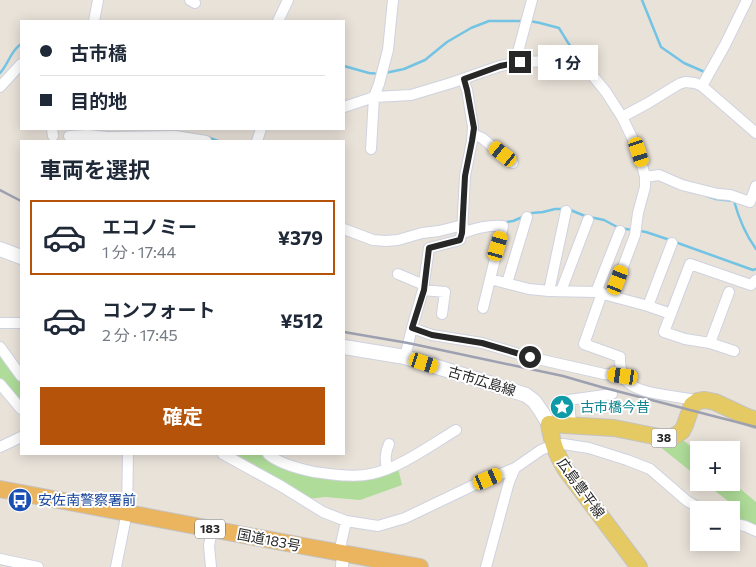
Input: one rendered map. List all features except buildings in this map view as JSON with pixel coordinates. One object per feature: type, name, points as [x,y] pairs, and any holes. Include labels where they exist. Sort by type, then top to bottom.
[{"type":"highway","name":"国道183号","points":[[0,489],[127,512],[342,560],[420,567]]},
{"type":"main road","points":[[0,249],[20,257]]},
{"type":"main road","name":"古市広島線","points":[[345,347],[405,357],[526,395],[541,410],[548,424]]},
{"type":"main road","points":[[698,401],[715,402],[756,420]]},
{"type":"main road","name":"38","points":[[548,424],[614,428],[664,438],[673,437],[682,431],[692,405],[698,401]]},
{"type":"main road","name":"広島豊平線","points":[[548,424],[558,458],[639,567]]},
{"type":"street","points":[[94,20],[98,0]]},
{"type":"street","points":[[278,20],[288,0]]},
{"type":"street","points":[[371,149],[374,98],[388,50],[393,0]]},
{"type":"street","points":[[515,63],[532,0]]},
{"type":"street","points":[[702,86],[747,0]]},
{"type":"street","points":[[345,107],[374,98],[410,96],[500,66],[515,63],[570,62],[589,71],[622,116],[639,152],[646,177],[635,235],[603,293]]},
{"type":"street","points":[[2,81],[20,65]]},
{"type":"street","points":[[405,357],[424,287],[429,248],[460,240],[465,176],[474,128],[464,79]]},
{"type":"street","points":[[622,116],[679,84],[685,82],[694,83],[702,86],[756,133]]},
{"type":"street","points":[[473,134],[482,138],[513,163]]},
{"type":"street","points":[[69,136],[174,136],[199,140]]},
{"type":"street","points":[[646,177],[659,175],[682,185],[730,195],[750,202],[756,186]]},
{"type":"street","points":[[549,291],[566,211]]},
{"type":"street","points":[[507,283],[527,217]]},
{"type":"street","points":[[561,291],[588,220]]},
{"type":"street","points":[[345,229],[373,240],[386,241],[398,240],[422,233],[503,226],[482,308]]},
{"type":"street","points":[[620,231],[603,293],[584,344],[620,357],[620,369],[629,385],[672,397],[680,396],[698,401]]},
{"type":"street","points":[[648,306],[672,243]]},
{"type":"street","points":[[734,351],[664,332],[690,264],[751,285],[756,280]]},
{"type":"street","points":[[398,274],[424,287],[445,292],[442,314]]},
{"type":"street","points":[[490,279],[549,291],[603,293],[671,314]]},
{"type":"street","points":[[710,343],[729,292]]},
{"type":"street","points":[[0,323],[20,322]]},
{"type":"street","points":[[412,328],[432,335],[482,343],[530,357],[604,374],[623,376]]},
{"type":"street","points":[[0,347],[20,375]]},
{"type":"street","points":[[0,384],[20,408]]},
{"type":"street","points":[[571,425],[569,400],[612,394]]},
{"type":"street","points":[[269,455],[298,469],[339,476],[370,475],[394,467],[456,430]]},
{"type":"street","points":[[0,447],[20,437]]},
{"type":"street","points":[[387,469],[385,452],[389,444]]},
{"type":"street","points":[[225,455],[323,512],[346,521],[378,526],[405,518],[515,468],[541,450],[563,444],[589,448],[646,467],[690,502]]},
{"type":"street","points":[[116,567],[127,512],[128,455]]},
{"type":"street","points":[[486,567],[509,482],[515,468]]},
{"type":"street","points":[[342,560],[341,544],[346,521]]},
{"type":"street","points":[[740,525],[756,531]]},
{"type":"street","points":[[211,567],[209,546],[212,530]]},
{"type":"street","points":[[0,559],[38,567]]},
{"type":"green space","points":[[0,354],[20,382],[20,402],[0,378]]},
{"type":"green space","points":[[680,438],[690,445],[690,471],[659,446]]},
{"type":"green space","points":[[232,455],[263,455],[273,462],[300,473],[327,479],[370,478],[398,468],[402,485],[360,500],[325,497],[308,499]]},
{"type":"green space","points":[[740,489],[756,502],[756,529],[740,521],[740,501],[728,501],[715,491],[740,491]]},
{"type":"waterway","points":[[642,0],[661,47],[684,63],[707,73]]},
{"type":"waterway","points":[[385,73],[404,69],[425,60],[447,42],[471,28],[489,21],[523,21]]},
{"type":"waterway","points":[[530,21],[559,28],[575,53],[587,65]]},
{"type":"waterway","points":[[0,73],[20,45]]},
{"type":"waterway","points":[[345,66],[380,74]]},
{"type":"waterway","points":[[207,137],[215,140]]},
{"type":"waterway","points":[[707,196],[734,201],[743,226],[756,249]]},
{"type":"waterway","points":[[507,222],[532,213],[563,209]]},
{"type":"waterway","points":[[568,209],[585,216],[604,220],[619,228],[633,230]]},
{"type":"waterway","points":[[640,231],[670,240]]},
{"type":"waterway","points":[[675,242],[753,270],[756,269]]},
{"type":"railway","points":[[0,190],[20,200]]},
{"type":"railway","points":[[345,332],[408,343],[563,376],[756,427]]},
{"type":"place","name":"古市橋今昔","points":[[562,407]]},
{"type":"place","name":"安佐南警察署前","points":[[20,500]]},
{"type":"route","points":[[520,62],[500,66],[464,79],[474,128],[465,176],[462,233],[460,240],[429,248],[424,290],[412,328],[432,335],[482,343],[530,357]]}]
